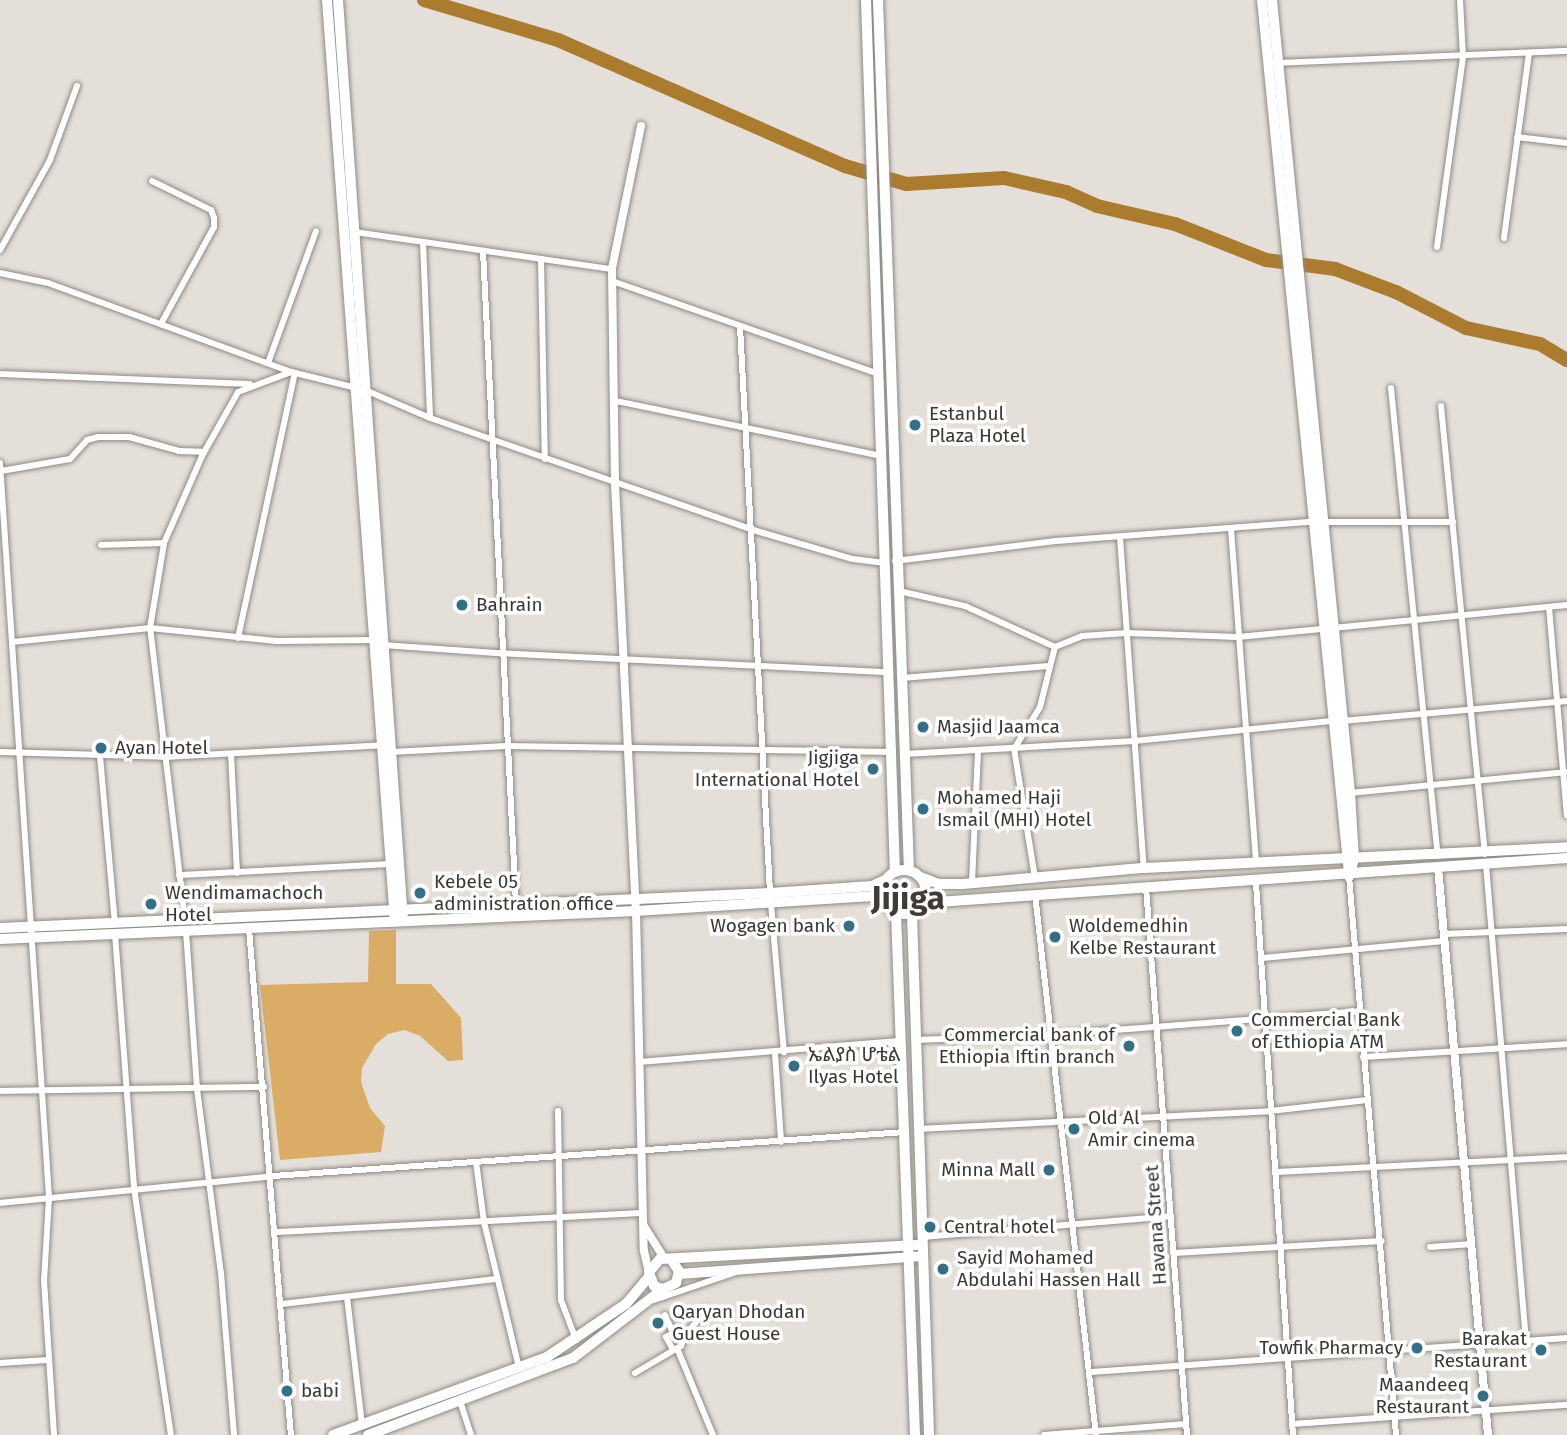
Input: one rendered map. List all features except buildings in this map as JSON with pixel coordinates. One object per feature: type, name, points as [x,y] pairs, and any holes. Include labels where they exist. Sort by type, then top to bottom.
[{"type":"highway","points":[[866,0],[892,752],[891,875],[885,902],[896,912],[912,913],[923,903],[926,888],[920,877],[909,870],[891,875]]},
{"type":"highway","points":[[878,0],[909,870]]},
{"type":"highway","points":[[896,912],[915,1435]]},
{"type":"highway","points":[[912,913],[929,1435]]},
{"type":"main road","points":[[327,0],[336,43],[354,232],[361,389]]},
{"type":"main road","points":[[338,0],[336,43],[398,916]]},
{"type":"main road","points":[[1262,0],[1289,307],[1317,522],[1350,859]]},
{"type":"main road","points":[[1272,0],[1301,306],[1317,522]]},
{"type":"main road","points":[[1337,721],[1350,793],[1349,876]]},
{"type":"main road","points":[[387,748],[392,864],[398,916]]},
{"type":"main road","points":[[1485,859],[1567,847]]},
{"type":"main road","points":[[923,903],[1349,876],[1438,862],[1567,858]]},
{"type":"main road","points":[[920,877],[939,884],[1256,862],[1350,859],[1438,862]]},
{"type":"main road","points":[[0,939],[31,932],[114,923],[636,911],[872,886],[891,875]]},
{"type":"main road","points":[[0,928],[31,932],[115,934],[186,932],[249,929],[516,905],[635,899],[873,896],[885,902]]},
{"type":"main road","points":[[679,1275],[909,1251],[922,1246]]},
{"type":"main road","points":[[333,1435],[519,1368],[577,1342],[626,1304],[649,1275],[652,1264],[669,1260],[909,1251]]},
{"type":"main road","points":[[669,1260],[679,1275]]},
{"type":"main road","points":[[649,1275],[663,1289]]},
{"type":"main road","points":[[368,1435],[573,1358],[663,1289],[676,1283],[679,1275]]},
{"type":"street","points":[[1437,247],[1462,57],[1460,0]]},
{"type":"street","points":[[1267,63],[1567,51]]},
{"type":"street","points":[[1504,238],[1529,53]]},
{"type":"street","points":[[0,250],[50,160],[78,86]]},
{"type":"street","points":[[641,126],[612,269],[612,281],[616,401],[615,484],[636,911],[643,1226],[649,1275]]},
{"type":"street","points":[[1517,137],[1567,143]]},
{"type":"street","points":[[152,181],[211,210],[214,218],[214,227],[161,324]]},
{"type":"street","points":[[268,363],[316,231]]},
{"type":"street","points":[[354,232],[612,269]]},
{"type":"street","points":[[422,242],[430,418]]},
{"type":"street","points":[[483,251],[500,653],[516,905]]},
{"type":"street","points":[[541,259],[545,459]]},
{"type":"street","points":[[0,273],[48,283],[293,372],[361,389],[430,418],[615,484],[753,530],[853,559],[886,563],[1120,537],[1317,522],[1452,522]]},
{"type":"street","points":[[612,281],[879,373]]},
{"type":"street","points":[[740,326],[742,426],[747,512],[753,530],[756,665],[770,898],[784,1052]]},
{"type":"street","points":[[0,374],[250,384],[293,372]]},
{"type":"street","points":[[238,638],[293,372]]},
{"type":"street","points":[[185,920],[150,628],[164,543],[204,452],[238,392],[250,384]]},
{"type":"street","points":[[1391,388],[1428,786],[1438,862],[1488,1435]]},
{"type":"street","points":[[616,401],[882,456]]},
{"type":"street","points":[[1441,406],[1492,933],[1527,1340]]},
{"type":"street","points":[[1,471],[70,459],[87,440],[98,437],[129,437],[179,451],[204,452]]},
{"type":"street","points":[[0,463],[17,753],[49,1197],[44,1280],[54,1435]]},
{"type":"street","points":[[1231,529],[1256,862]]},
{"type":"street","points":[[1120,537],[1144,868]]},
{"type":"street","points":[[101,545],[164,543]]},
{"type":"street","points":[[899,591],[965,606],[1055,647],[1082,636],[1127,632],[1238,637],[1567,605]]},
{"type":"street","points":[[1549,607],[1567,815]]},
{"type":"street","points":[[12,642],[150,628],[238,638],[379,643],[500,653],[890,672]]},
{"type":"street","points":[[1035,878],[1014,748],[1036,715],[1055,647]]},
{"type":"street","points":[[902,678],[1049,666]]},
{"type":"street","points":[[905,754],[978,752],[1135,741],[1567,701]]},
{"type":"street","points":[[0,752],[164,757],[506,746],[626,750],[892,752]]},
{"type":"street","points":[[972,883],[978,752]]},
{"type":"street","points":[[231,754],[237,873]]},
{"type":"street","points":[[100,756],[114,923]]},
{"type":"street","points":[[1350,793],[1565,773]]},
{"type":"street","points":[[179,875],[392,864]]},
{"type":"street","points":[[1349,876],[1372,1168],[1382,1241],[1391,1348],[1396,1435]]},
{"type":"street","points":[[1256,883],[1293,1435]]},
{"type":"street","name":"Havana Street","points":[[1146,887],[1187,1435]]},
{"type":"street","points":[[1035,894],[1096,1434]]},
{"type":"street","points":[[249,929],[273,1176],[291,1435]]},
{"type":"street","points":[[1262,958],[1492,933],[1567,929]]},
{"type":"street","points":[[186,932],[197,1088],[234,1435]]},
{"type":"street","points":[[115,934],[130,1089],[134,1188],[171,1435]]},
{"type":"street","points":[[915,1040],[1050,1035],[1359,1011]]},
{"type":"street","points":[[639,1062],[902,1041]]},
{"type":"street","points":[[1363,1057],[1567,1044]]},
{"type":"street","points":[[775,1053],[781,1142]]},
{"type":"street","points":[[0,1091],[264,1087]]},
{"type":"street","points":[[918,1129],[1270,1111],[1367,1100]]},
{"type":"street","points":[[558,1111],[556,1156],[561,1217],[561,1300],[568,1328],[577,1342]]},
{"type":"street","points":[[0,1203],[209,1181],[905,1132]]},
{"type":"street","points":[[1275,1172],[1567,1157]]},
{"type":"street","points":[[476,1162],[484,1222],[519,1368]]},
{"type":"street","points":[[276,1232],[643,1213]]},
{"type":"street","points":[[922,1246],[1170,1216]]},
{"type":"street","points":[[643,1226],[669,1260]]},
{"type":"street","points":[[1174,1253],[1382,1241]]},
{"type":"street","points":[[1430,1247],[1472,1244]]},
{"type":"street","points":[[646,1304],[748,1266]]},
{"type":"street","points":[[282,1304],[496,1279]]},
{"type":"street","points":[[347,1297],[362,1424]]},
{"type":"street","points":[[635,1373],[675,1348],[707,1309]]},
{"type":"street","points":[[665,1315],[671,1331],[684,1337]]},
{"type":"street","points":[[671,1331],[666,1342],[675,1348],[713,1435]]},
{"type":"street","points":[[1091,1372],[1181,1363],[1288,1359],[1391,1348],[1567,1338]]},
{"type":"street","points":[[0,1363],[48,1360]]},
{"type":"street","points":[[460,1401],[471,1435]]},
{"type":"street","points":[[1292,1424],[1567,1405]]},
{"type":"street","points":[[1044,1435],[1096,1434],[1186,1424]]},
{"type":"shaded area","points":[[396,930],[396,984],[431,984],[461,1018],[463,1060],[448,1061],[420,1036],[405,1030],[388,1034],[376,1044],[362,1068],[361,1082],[370,1108],[385,1126],[381,1152],[280,1160],[260,985],[368,982],[369,931]]},
{"type":"waterway","points":[[424,0],[558,40],[845,166],[906,184],[1004,178],[1066,192],[1097,206],[1175,224],[1266,260],[1335,269],[1396,292],[1466,328],[1540,344],[1567,360]]},
{"type":"place","name":"Estanbul Plaza Hotel","points":[[915,425]]},
{"type":"place","name":"Bahrain","points":[[462,605]]},
{"type":"place","name":"Masjid Jaamca","points":[[923,727]]},
{"type":"place","name":"Ayan Hotel","points":[[101,748]]},
{"type":"place","name":"Jigjiga International Hotel","points":[[873,769]]},
{"type":"place","name":"Mohamed Haji Ismail (MHI) Hotel","points":[[923,809]]},
{"type":"place","name":"Kebele 05 administration office","points":[[420,893]]},
{"type":"place","name":"Wendimamachoch Hotel","points":[[151,904]]},
{"type":"place","name":"Wogagen bank","points":[[849,926]]},
{"type":"place","name":"Woldemedhin Kelbe Restaurant","points":[[1055,937]]},
{"type":"place","name":"Commercial Bank of Ethiopia ATM","points":[[1237,1031]]},
{"type":"place","name":"Commercial bank of Ethiopia Iftin branch","points":[[1129,1046]]},
{"type":"place","name":"ኤልያስ ሆቴል Ilyas Hotel","points":[[794,1066]]},
{"type":"place","name":"Old Al Amir cinema","points":[[1074,1129]]},
{"type":"place","name":"Minna Mall","points":[[1049,1170]]},
{"type":"place","name":"Central hotel","points":[[930,1227]]},
{"type":"place","name":"Sayid Mohamed Abdulahi Hassen Hall","points":[[943,1269]]},
{"type":"place","name":"Qaryan Dhodan Guest House","points":[[658,1323]]},
{"type":"place","name":"Towfik Pharmacy","points":[[1417,1348]]},
{"type":"place","name":"Barakat Restaurant","points":[[1541,1350]]},
{"type":"place","name":"babi","points":[[287,1391]]},
{"type":"place","name":"Maandeeq Restaurant","points":[[1483,1396]]},
{"type":"district","name":"Jijiga","points":[[908,899]]}]
